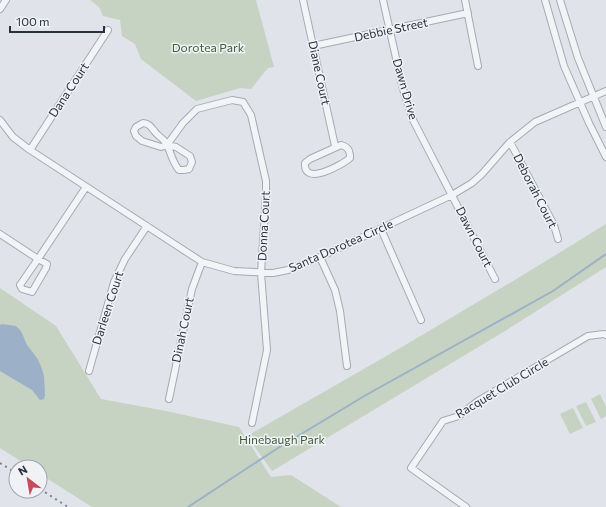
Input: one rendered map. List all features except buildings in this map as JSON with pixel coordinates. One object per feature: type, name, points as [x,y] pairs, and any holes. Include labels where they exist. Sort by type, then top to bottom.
[{"type":"street","points":[[0,9],[6,0]]},
{"type":"street","name":"Diane Court","points":[[303,0],[335,146]]},
{"type":"street","name":"Dawn Drive","points":[[383,0],[403,89],[413,120],[452,195]]},
{"type":"street","points":[[465,0],[478,66]]},
{"type":"street","points":[[545,0],[564,66],[606,157]]},
{"type":"street","points":[[560,0],[578,58],[606,127]]},
{"type":"street","name":"Debbie Street","points":[[313,46],[468,13]]},
{"type":"street","name":"Dana Court","points":[[30,150],[108,30]]},
{"type":"street","name":"Santa Dorotea Circle","points":[[0,120],[13,137],[30,150],[202,262],[234,271],[261,273],[288,270],[320,257],[452,195],[472,183],[482,174],[510,142],[535,122],[606,91]]},
{"type":"street","name":"Donna Court","points":[[167,145],[183,122],[197,109],[232,100],[243,102],[251,115],[266,182],[261,273],[267,350],[252,422]]},
{"type":"street","points":[[167,145],[161,147],[142,141],[136,136],[134,131],[138,124],[148,124],[156,134],[164,139],[167,145],[176,167],[179,170],[189,169],[192,162],[190,156],[176,147],[167,145]]},
{"type":"street","name":"Deborah Court","points":[[510,142],[554,225],[558,239]]},
{"type":"street","points":[[335,146],[346,146],[349,149],[350,158],[346,162],[318,174],[313,175],[308,173],[305,168],[305,163],[335,146]]},
{"type":"street","points":[[0,234],[38,259],[47,264],[32,292],[27,292],[22,289],[20,285],[38,259],[86,187]]},
{"type":"street","name":"Dawn Court","points":[[452,195],[495,279]]},
{"type":"street","name":"Darleen Court","points":[[89,371],[114,282],[125,259],[146,226]]},
{"type":"street","points":[[381,229],[421,320]]},
{"type":"street","points":[[320,257],[335,290],[340,311],[347,366]]},
{"type":"street","name":"Dinah Court","points":[[169,399],[192,289],[202,262]]},
{"type":"street","name":"Racquet Club Circle","points":[[466,507],[411,468],[443,421],[459,416],[478,401],[588,336],[606,335]]},
{"type":"green space","name":"Dorotea Park","points":[[90,0],[256,0],[274,67],[268,68],[251,89],[240,88],[196,101],[141,59],[135,44],[122,36],[120,20],[103,16],[99,7]]},
{"type":"green space","name":"Hinebaugh Park","points":[[606,224],[606,267],[505,331],[272,471],[247,436],[402,347]]},
{"type":"green space","points":[[0,288],[56,326],[101,399],[239,427],[271,477],[291,475],[341,507],[92,507],[48,479],[48,459],[17,459],[0,448]]},
{"type":"green space","points":[[600,394],[606,407],[606,416],[601,419],[591,399]]},
{"type":"green space","points":[[586,402],[596,422],[586,426],[576,406]]},
{"type":"green space","points":[[573,408],[583,428],[570,434],[560,414]]},
{"type":"water","points":[[0,325],[16,326],[21,331],[27,345],[37,358],[44,376],[44,399],[40,400],[32,390],[0,371]]},
{"type":"waterway","points":[[188,507],[278,448],[366,395],[553,291],[606,254]]},
{"type":"railway","points":[[0,463],[8,468]]},
{"type":"railway","points":[[48,494],[68,507]]}]
